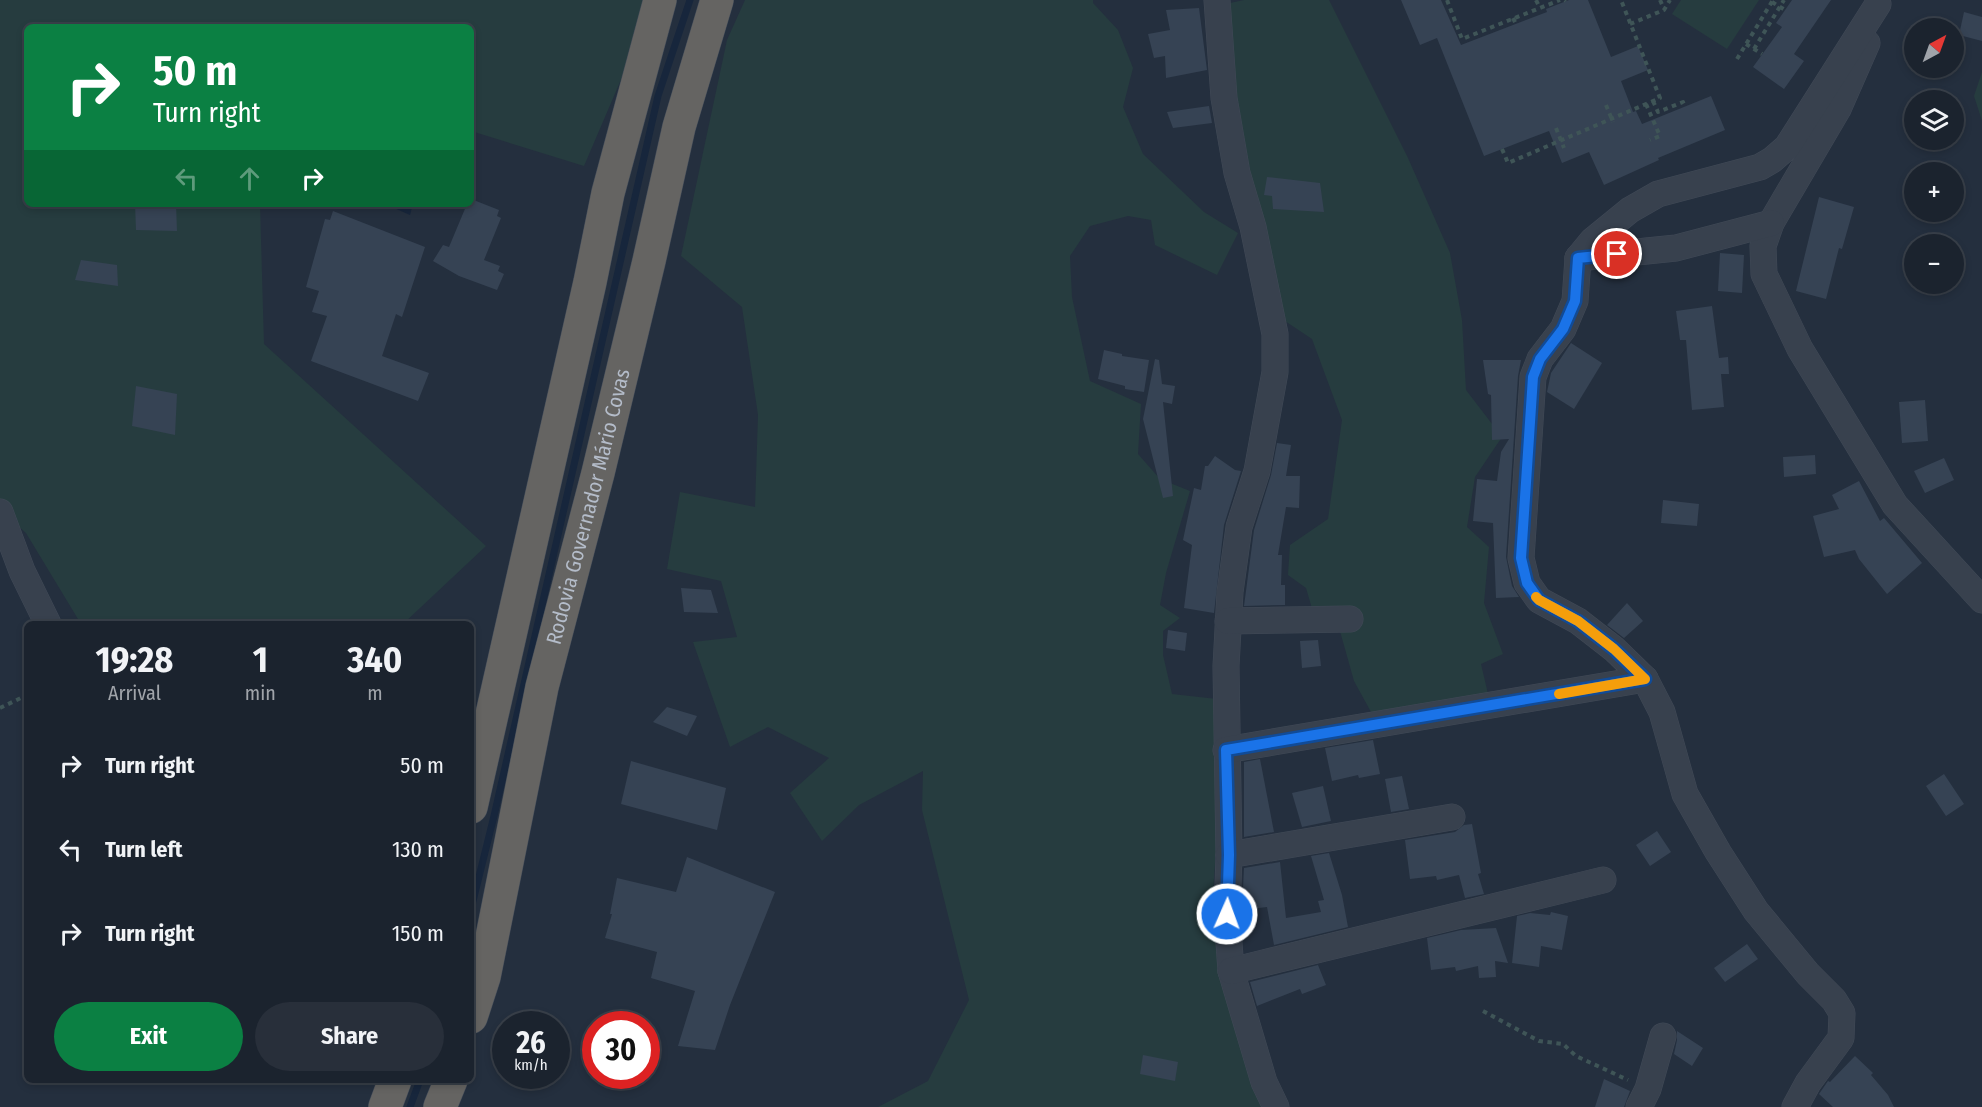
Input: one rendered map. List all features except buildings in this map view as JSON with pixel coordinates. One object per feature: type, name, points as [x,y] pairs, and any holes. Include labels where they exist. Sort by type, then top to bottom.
[{"type":"highway","points":[[474,794],[608,194],[660,0]]},
{"type":"highway","name":"Rodovia Governador Mário Covas","points":[[474,1008],[484,977],[542,687],[598,473],[679,127],[717,0]]},
{"type":"highway","points":[[385,1107],[395,1083]]},
{"type":"highway","points":[[440,1107],[450,1083]]},
{"type":"street","points":[[1217,0],[1224,99],[1237,173],[1253,227],[1275,334],[1275,372],[1257,471],[1239,527],[1230,592],[1226,750],[1229,855],[1227,914],[1231,971],[1264,1082],[1276,1107]]},
{"type":"street","points":[[1878,2],[1875,27],[1838,109],[1772,223],[1763,246],[1764,274],[1800,349],[1895,505],[1982,600]]},
{"type":"street","points":[[1795,1107],[1808,1083],[1841,1038],[1842,1013],[1834,1000],[1808,974],[1756,911],[1718,852],[1685,794],[1662,712],[1645,679],[1614,649],[1578,621],[1539,600],[1527,583],[1521,558],[1533,377],[1540,359],[1563,329],[1575,301],[1578,258],[1592,241],[1630,210],[1659,194],[1760,167],[1773,160],[1787,147],[1878,2]]},
{"type":"street","points":[[1578,258],[1676,248],[1772,223]]},
{"type":"street","points":[[0,512],[22,571],[47,621]]},
{"type":"street","points":[[1228,621],[1350,619]]},
{"type":"street","points":[[1226,750],[1645,679]]},
{"type":"street","points":[[1229,855],[1452,817]]},
{"type":"street","points":[[1231,971],[1603,880]]},
{"type":"street","points":[[1643,1098],[1663,1036]]},
{"type":"path","points":[[1447,0],[1464,44]]},
{"type":"path","points":[[1536,0],[1540,8]]},
{"type":"path","points":[[1462,39],[1560,0]]},
{"type":"path","points":[[1502,149],[1508,164],[1660,98],[1621,0]]},
{"type":"path","points":[[1660,0],[1664,10]]},
{"type":"path","points":[[1630,24],[1664,10],[1670,0]]},
{"type":"path","points":[[1754,49],[1784,0]]},
{"type":"path","points":[[1737,59],[1773,1],[1785,10]]},
{"type":"path","points":[[1514,18],[1516,24]]},
{"type":"path","points":[[1746,44],[1762,54]]},
{"type":"path","points":[[1653,101],[1658,112],[1683,102],[1685,107]]},
{"type":"path","points":[[1646,104],[1660,136],[1650,140]]},
{"type":"path","points":[[1606,105],[1613,120]]},
{"type":"path","points":[[1556,128],[1564,148]]},
{"type":"path","points":[[0,708],[24,696]]},
{"type":"path","points":[[1483,1011],[1539,1041],[1563,1044],[1576,1056],[1643,1098]]},
{"type":"green space","points":[[0,0],[655,0],[584,166],[474,132],[474,24],[24,24],[24,207],[260,207],[264,344],[486,546],[406,621],[79,621],[26,533],[0,510]]},
{"type":"green space","points":[[745,0],[1093,0],[1093,3],[1118,30],[1133,68],[1123,107],[1143,154],[1204,212],[1238,233],[1217,275],[1155,245],[1151,220],[1128,216],[1090,226],[1070,256],[1072,297],[1090,381],[1141,404],[1138,454],[1160,479],[1190,491],[1166,573],[1160,605],[1180,618],[1163,631],[1163,655],[1172,694],[1217,699],[1218,817],[1213,894],[1218,971],[1266,1107],[878,1107],[928,1081],[969,1000],[922,810],[923,771],[859,805],[822,841],[790,793],[829,758],[768,727],[730,747],[693,642],[737,637],[721,581],[667,569],[680,492],[755,507],[758,415],[742,307],[681,256],[727,40]]},
{"type":"green space","points":[[1244,0],[1329,0],[1408,158],[1450,253],[1462,320],[1466,390],[1502,437],[1475,477],[1467,527],[1489,547],[1484,603],[1503,654],[1481,664],[1488,694],[1371,712],[1354,681],[1338,624],[1316,622],[1306,588],[1288,575],[1290,545],[1328,519],[1342,420],[1312,339],[1285,321],[1250,171],[1232,68],[1230,3]]},
{"type":"green space","points":[[1681,0],[1759,0],[1727,49],[1672,14]]},
{"type":"green space","points":[[1982,72],[1982,121],[1974,96]]},
{"type":"water","points":[[392,207],[412,207],[410,215]]},
{"type":"waterway","points":[[474,897],[658,96],[690,0]]},
{"type":"waterway","points":[[410,1107],[419,1083]]},
{"type":"slow traffic","points":[[1536,597],[1578,621],[1614,649],[1645,679],[1559,694]]},
{"type":"route","points":[[1227,914],[1229,855],[1226,750],[1645,679],[1614,649],[1578,621],[1539,600],[1527,583],[1521,558],[1533,377],[1540,359],[1563,329],[1575,301],[1578,258],[1617,254]]}]
